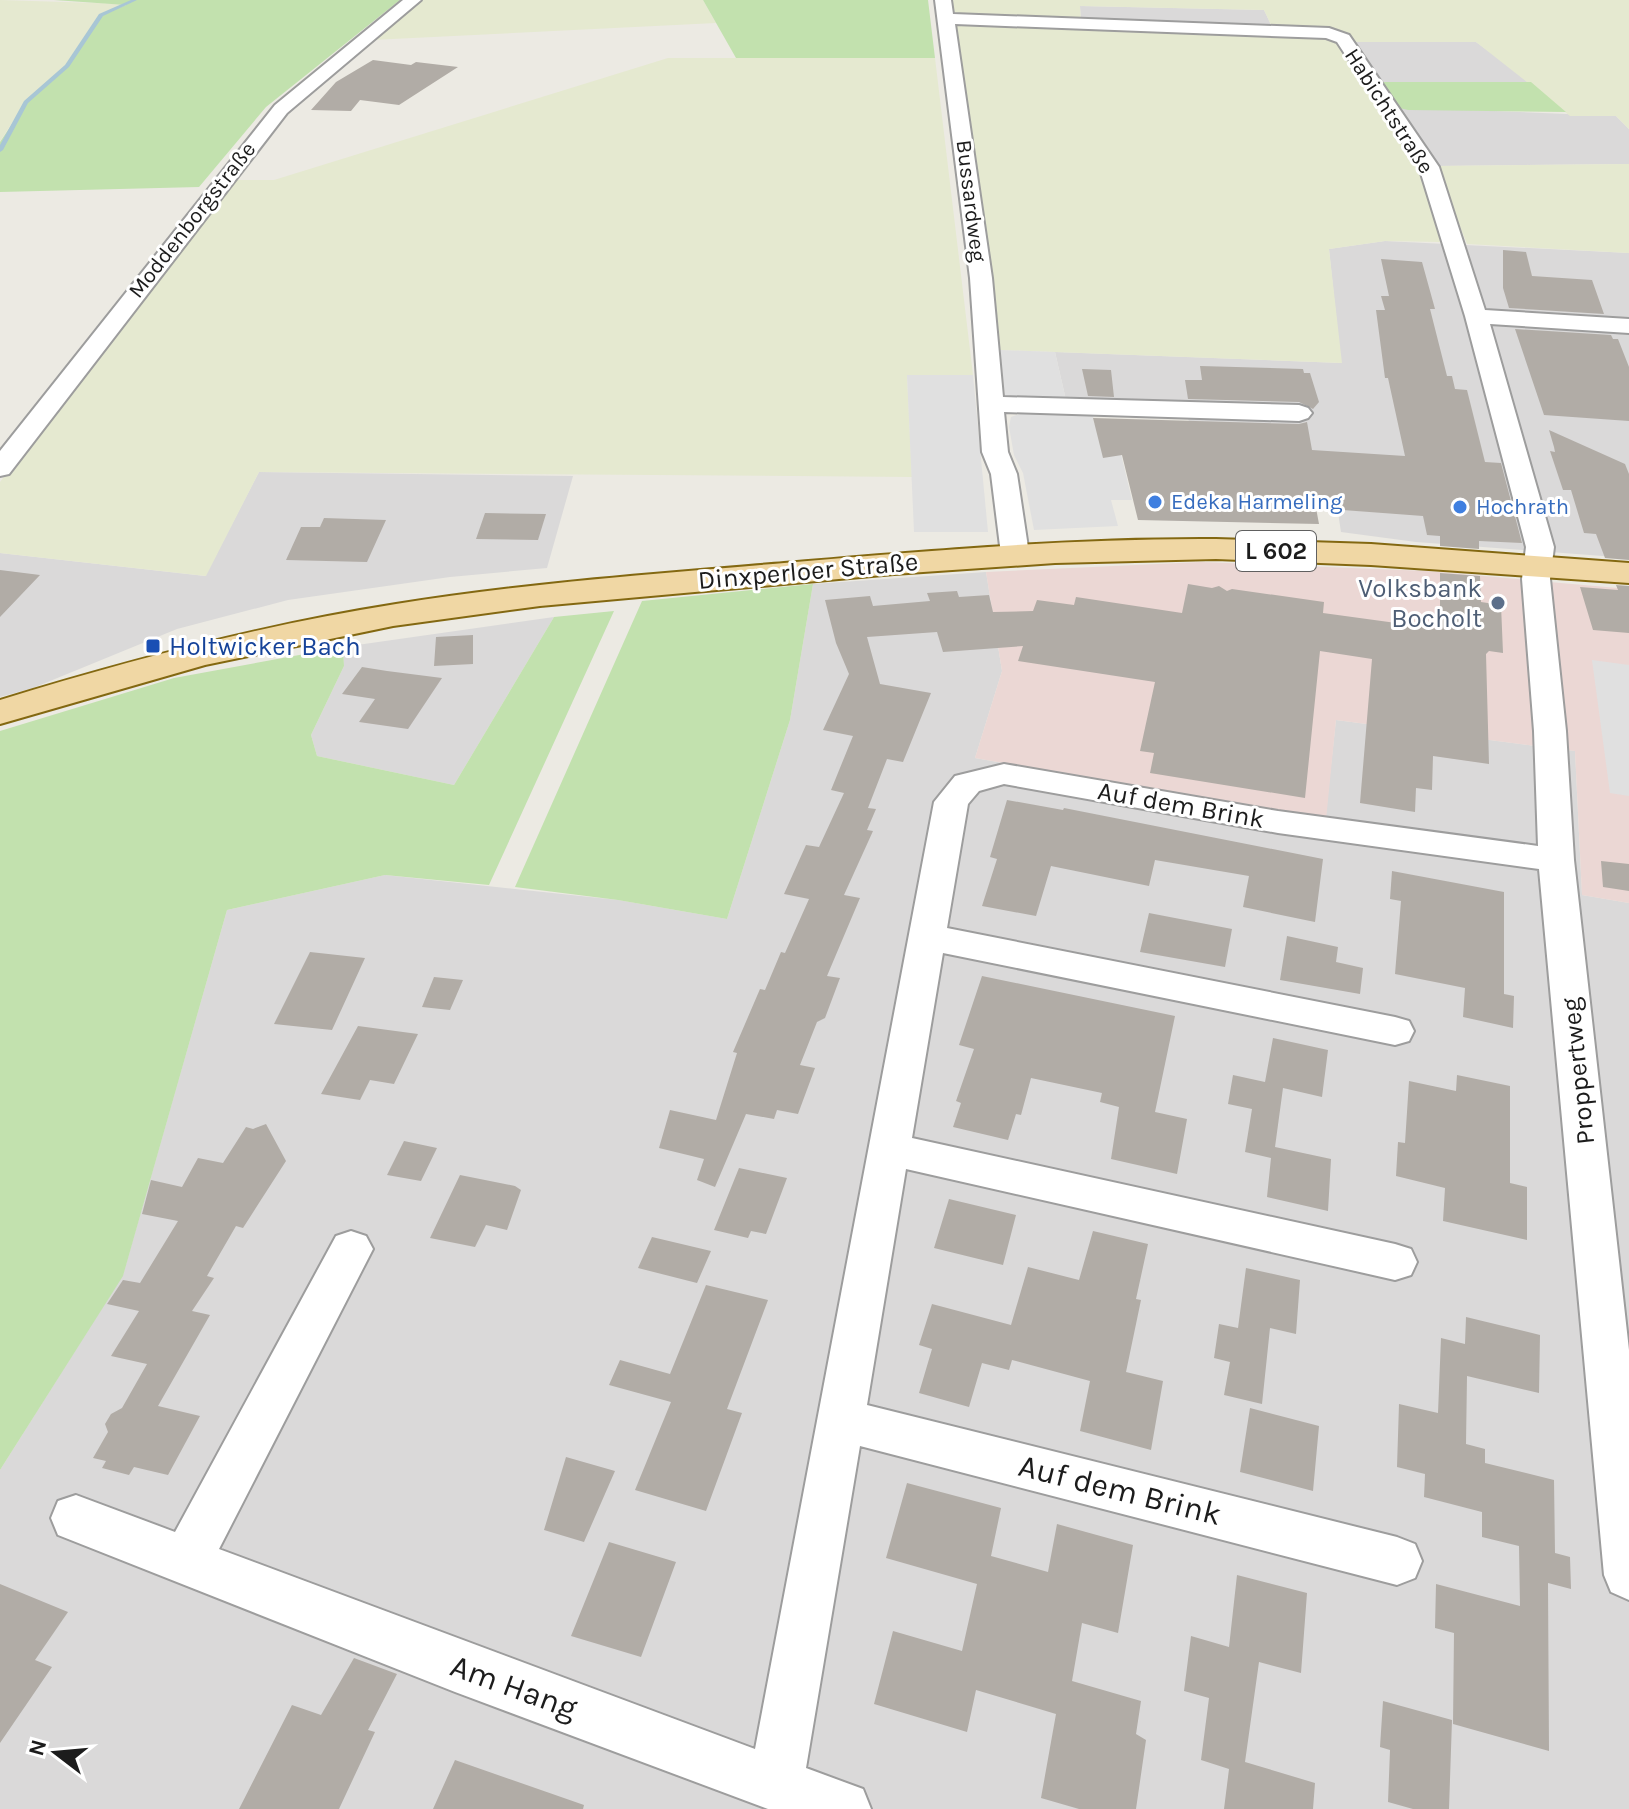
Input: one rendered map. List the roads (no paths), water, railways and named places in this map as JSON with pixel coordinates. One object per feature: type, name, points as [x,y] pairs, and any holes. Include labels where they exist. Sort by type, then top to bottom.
[{"type":"main road","name":"Dinxperloer Straße","points":[[0,712],[85,685],[274,638],[406,613],[635,586],[1015,554],[1212,549],[1334,553],[1629,573]]},
{"type":"street","name":"Moddenborgstraße","points":[[0,468],[281,109],[413,0]]},
{"type":"street","name":"Habichtstraße","points":[[945,9],[1329,33],[1343,39],[1429,167],[1476,316],[1540,547],[1537,566]]},
{"type":"street","name":"Bussardweg","points":[[945,9],[981,278],[995,452],[1004,474],[1015,554]]},
{"type":"street","points":[[1476,316],[1629,326]]},
{"type":"street","points":[[993,404],[1299,413]]},
{"type":"street","name":"Proppertweg","points":[[1537,566],[1556,860],[1625,1497],[1629,1575]]},
{"type":"street","name":"Auf dem Brink","points":[[776,1783],[951,802],[967,783],[1004,774],[1278,822],[1556,860]]},
{"type":"street","points":[[926,937],[1395,1031]]},
{"type":"street","points":[[888,1149],[1395,1262]]},
{"type":"street","points":[[187,1560],[351,1249]]},
{"type":"street","name":"Auf dem Brink","points":[[842,1420],[1397,1561]]},
{"type":"street","name":"Am Hang","points":[[76,1518],[455,1666],[843,1809]]},
{"type":"waterway","name":"Holtwicker Bach","points":[[0,150],[26,102],[67,66],[101,15],[135,0]]},
{"type":"place","name":"Edeka Harmeling","points":[[1155,502]]},
{"type":"place","name":"Hochrath","points":[[1460,507]]},
{"type":"place","name":"Volksbank Bocholt","points":[[1498,603]]},
{"type":"place","name":"Holtwicker Bach","points":[[153,646]]}]
